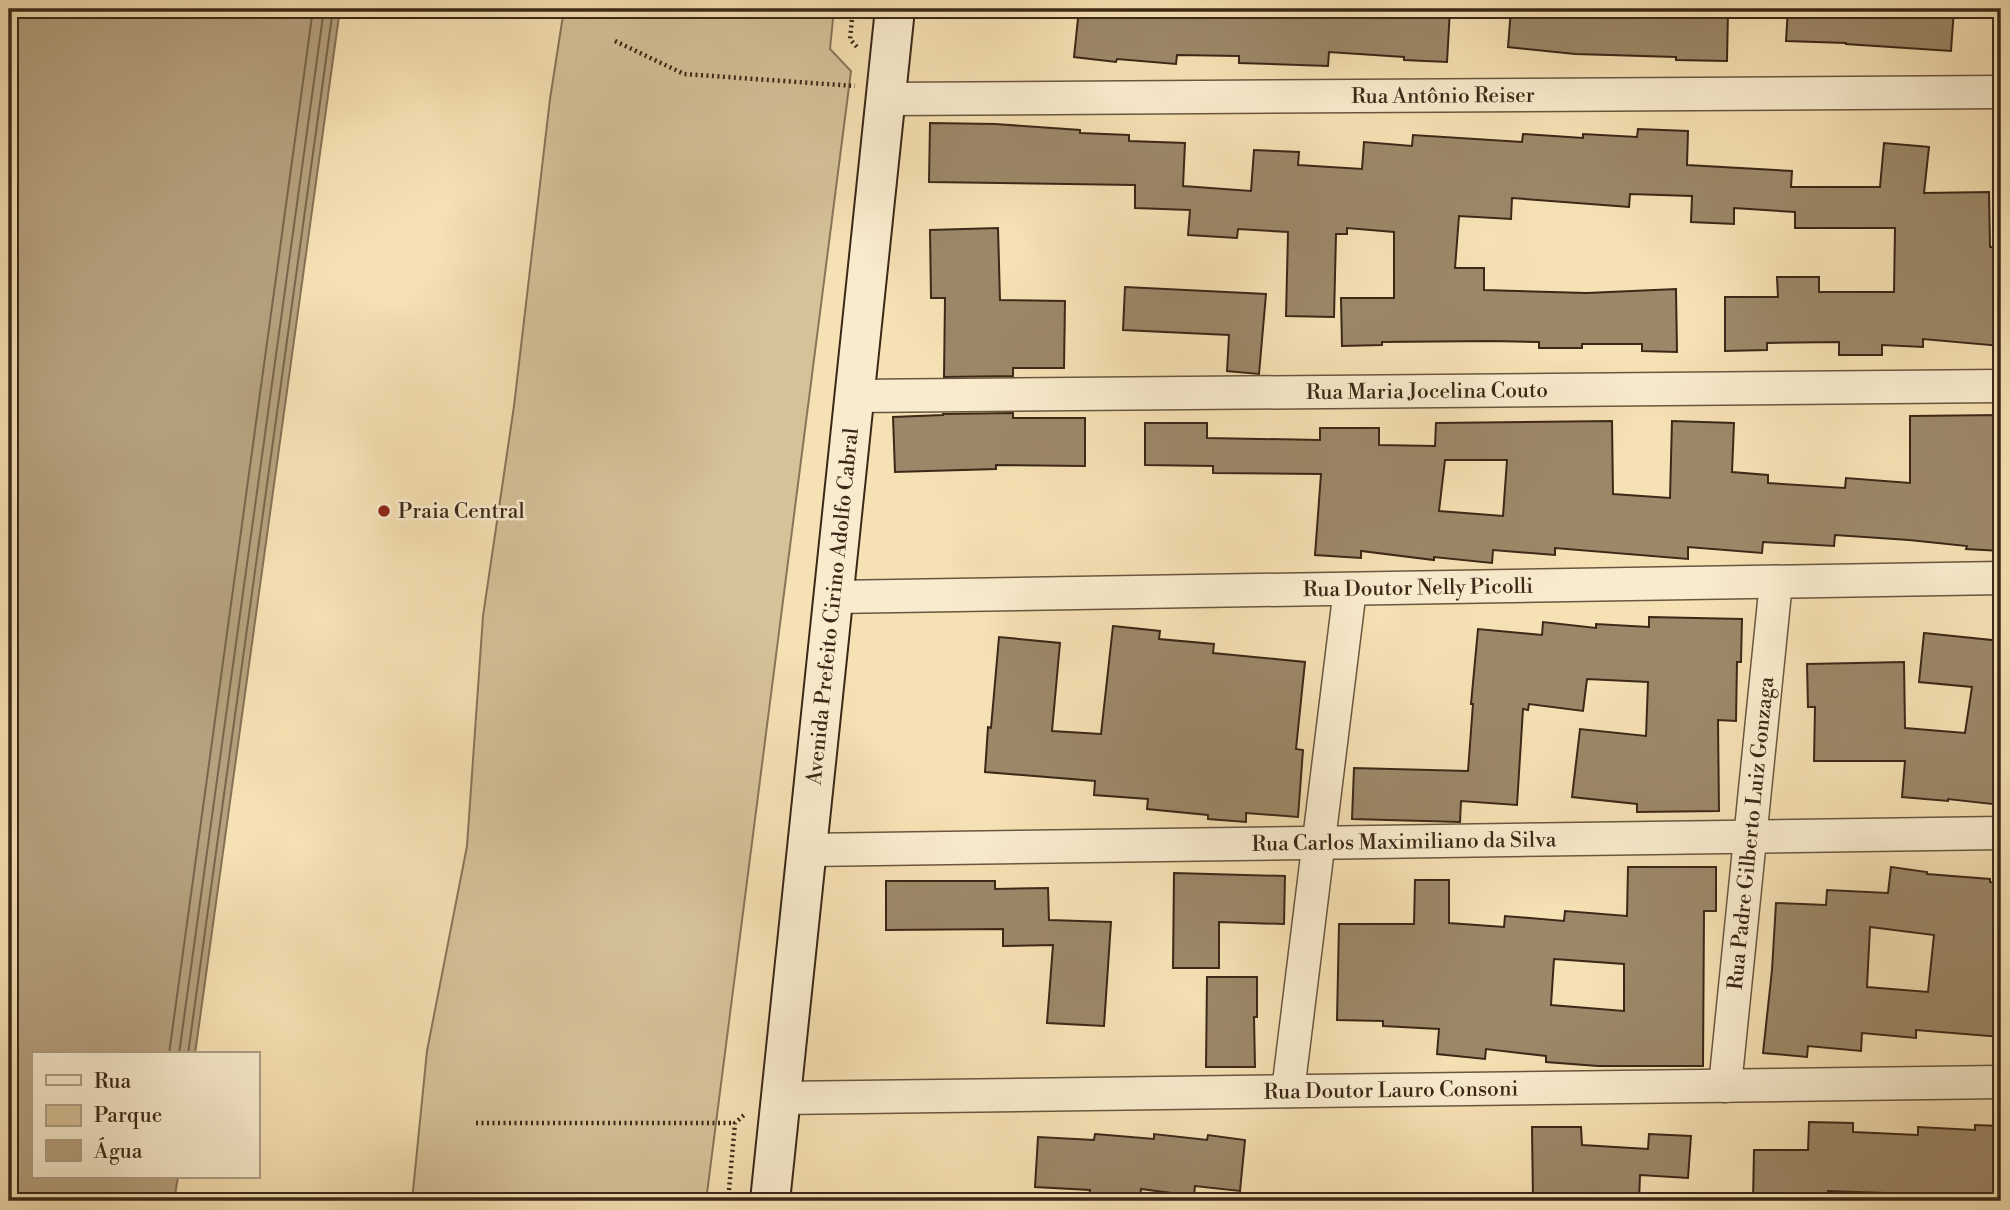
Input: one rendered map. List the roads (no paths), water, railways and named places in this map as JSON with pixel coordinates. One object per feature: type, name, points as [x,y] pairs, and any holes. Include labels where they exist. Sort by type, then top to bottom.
[{"type":"main road","name":"Avenida Prefeito Cirino Adolfo Cabral","points":[[769,1201],[855,396],[870,93],[895,9]]},
{"type":"street","name":"Rua Antônio Reiser","points":[[870,93],[2001,92]]},
{"type":"street","name":"Rua Maria Jocelina Couto","points":[[855,396],[2001,386]]},
{"type":"street","name":"Rua Doutor Nelly Picolli","points":[[834,597],[2001,578]]},
{"type":"street","name":"Rua Padre Gilberto Luiz Gonzaga","points":[[1725,1086],[1776,582]]},
{"type":"street","points":[[1288,1091],[1350,589]]},
{"type":"street","name":"Rua Carlos Maximiliano da Silva","points":[[807,850],[2001,833]]},
{"type":"street","name":"Rua Doutor Lauro Consoni","points":[[780,1098],[2001,1082]]},
{"type":"water","points":[[9,9],[340,9],[195,1052],[32,1052],[32,1178],[178,1178],[174,1201],[9,1201]]},
{"type":"place","name":"Praia Central","points":[[384,511]]}]
